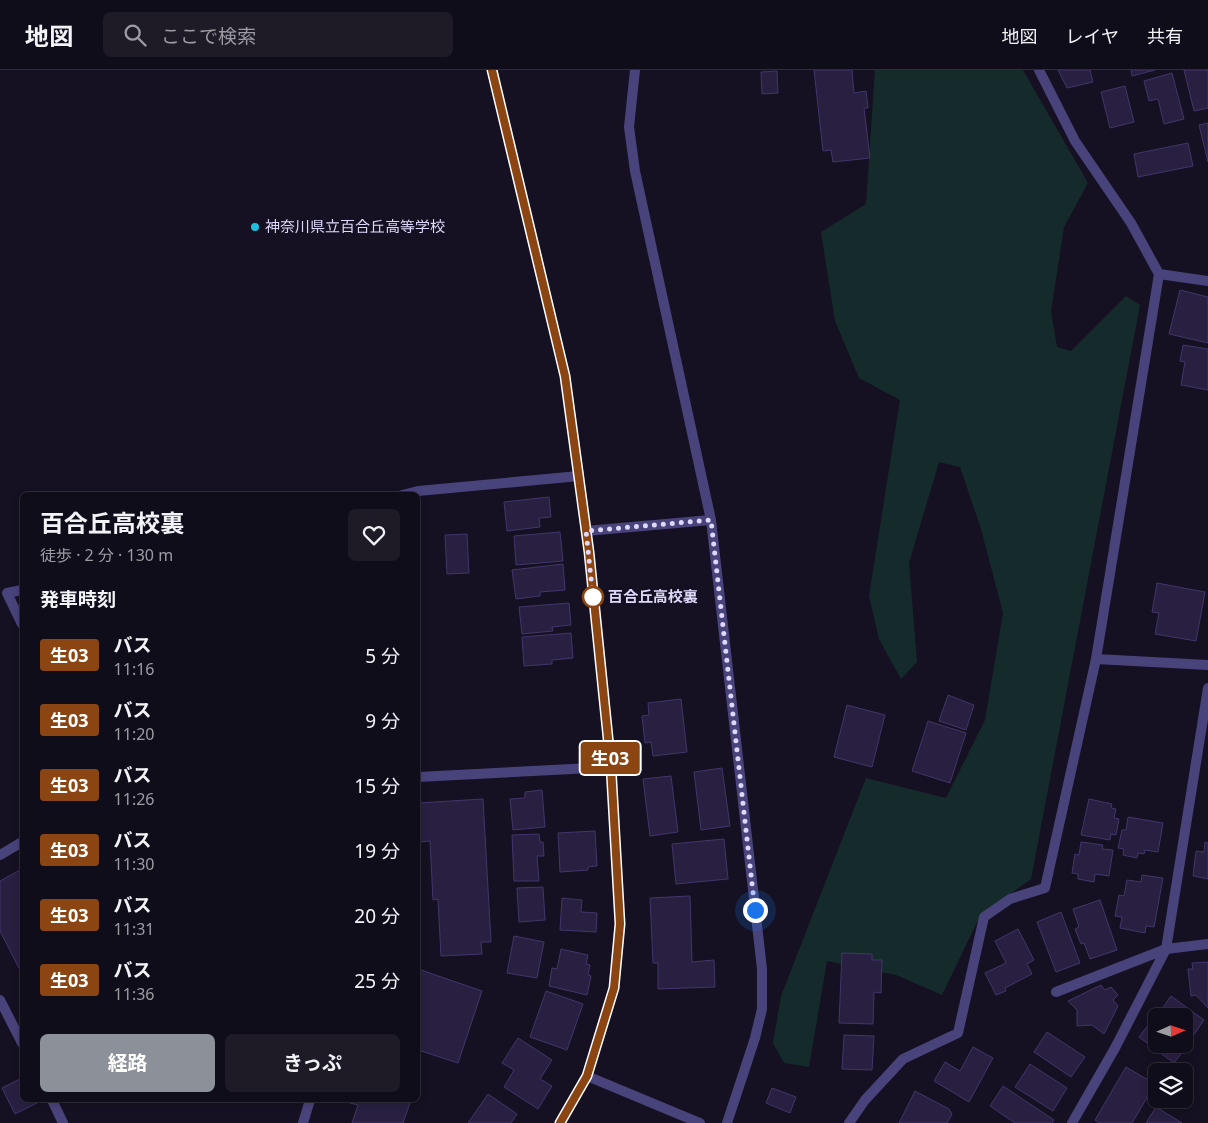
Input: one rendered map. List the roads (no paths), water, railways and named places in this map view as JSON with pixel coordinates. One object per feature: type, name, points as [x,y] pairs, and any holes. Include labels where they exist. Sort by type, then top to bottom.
[{"type":"street","points":[[492,70],[565,376],[586,531],[611,767],[620,924],[614,988],[587,1076],[560,1123]]},
{"type":"street","points":[[635,70],[629,127],[635,171],[711,520],[762,969],[762,1008],[727,1123]]},
{"type":"street","points":[[849,1123],[866,1100],[903,1059],[958,1033],[984,917],[1010,899],[1045,888],[1096,659],[1158,274],[1130,223],[1075,141],[1039,70]]},
{"type":"street","points":[[1158,274],[1208,280]]},
{"type":"street","points":[[414,492],[579,476]]},
{"type":"street","points":[[586,531],[711,520]]},
{"type":"street","points":[[20,591],[7,594],[20,620]]},
{"type":"street","points":[[1096,659],[1208,665]]},
{"type":"street","points":[[1072,1123],[1115,1048],[1166,949],[1208,688]]},
{"type":"street","points":[[420,777],[611,767]]},
{"type":"street","points":[[0,855],[20,843]]},
{"type":"street","points":[[1056,992],[1166,949],[1208,944]]},
{"type":"street","points":[[0,1000],[20,1039]]},
{"type":"street","points":[[587,1076],[700,1123]]},
{"type":"street","points":[[53,1102],[63,1123]]},
{"type":"street","points":[[302,1123],[309,1102]]},
{"type":"place","name":"神奈川県立百合丘高等学校","points":[[255,227]]},
{"type":"place","name":"百合丘高校裏","points":[[593,597]]}]
